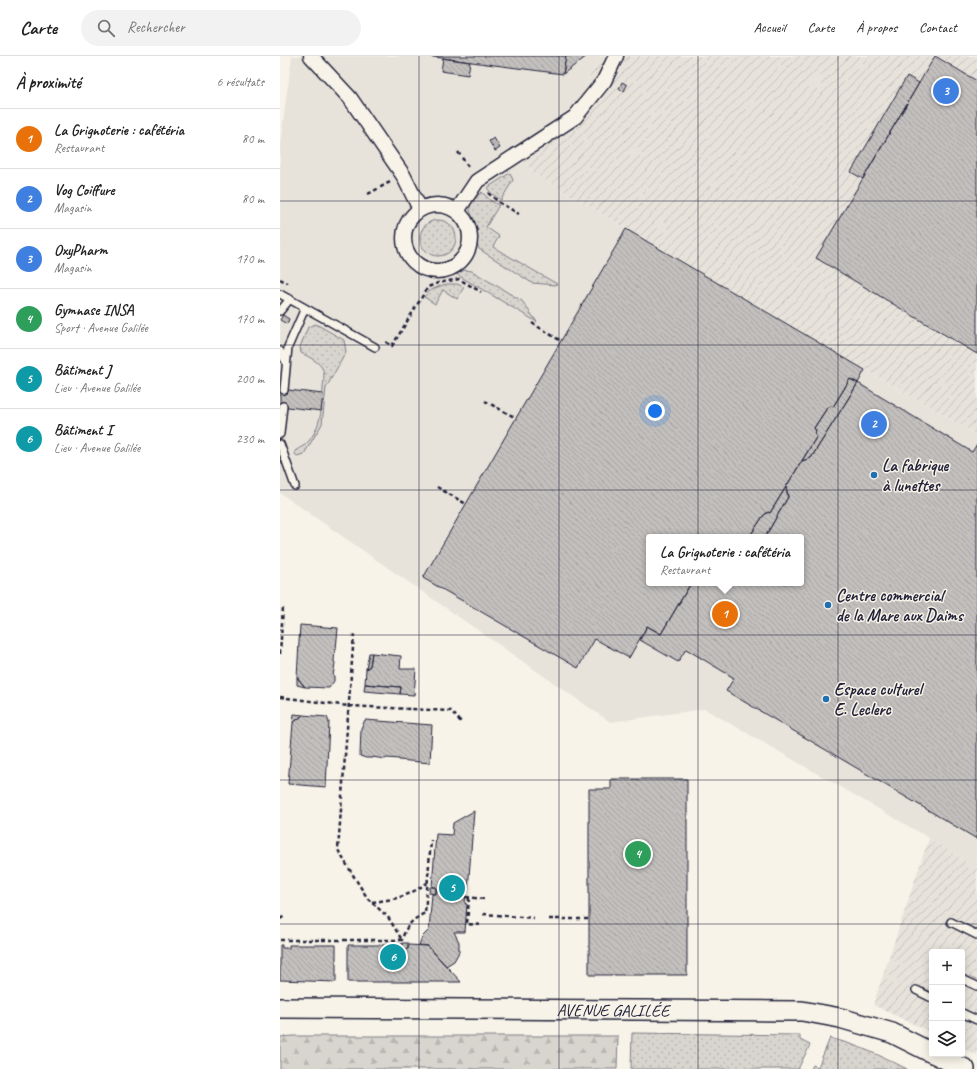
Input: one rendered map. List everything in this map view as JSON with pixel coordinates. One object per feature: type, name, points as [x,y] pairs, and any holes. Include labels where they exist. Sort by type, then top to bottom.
[{"type":"street","points":[[311,56],[350,98],[403,175],[420,209]]},
{"type":"street","points":[[457,211],[477,181],[575,117],[604,82],[616,56]]},
{"type":"street","points":[[443,204],[457,211],[464,218],[470,235],[470,245],[460,262],[451,268],[440,271],[430,271],[412,260],[406,252],[403,242],[403,232],[406,223],[412,215],[420,209],[427,205],[443,204]]},
{"type":"street","name":"AVENUE GALILÉE","points":[[282,1009],[802,1011],[840,1018],[892,1033],[929,1052]]},
{"type":"street","points":[[941,1057],[965,1069]]},
{"type":"lane","points":[[280,294],[375,346]]},
{"type":"lane","points":[[280,311],[290,299]]},
{"type":"lane","points":[[284,390],[288,347],[305,308]]},
{"type":"lane","points":[[280,350],[286,362]]},
{"type":"lane","points":[[280,434],[283,406]]},
{"type":"lane","points":[[280,444],[295,486]]},
{"type":"lane","points":[[951,922],[977,935]]},
{"type":"lane","points":[[965,980],[977,986]]},
{"type":"lane","points":[[916,990],[929,996]]},
{"type":"lane","points":[[965,1014],[977,1020]]},
{"type":"path","points":[[280,279],[290,284]]},
{"type":"path","points":[[379,338],[392,346],[428,287],[438,283],[459,279],[481,292]]},
{"type":"path","points":[[532,323],[561,341]]},
{"type":"path","points":[[486,401],[516,418]]},
{"type":"path","points":[[437,487],[466,504]]},
{"type":"path","points":[[280,654],[283,607]]},
{"type":"path","points":[[354,634],[338,850],[368,899],[388,917],[402,940]]},
{"type":"path","points":[[280,697],[349,706],[451,711],[461,722]]},
{"type":"path","points":[[402,940],[405,929],[414,918],[425,913],[431,840]]},
{"type":"path","points":[[372,902],[398,899],[409,895],[427,883]]},
{"type":"path","points":[[482,925],[467,924],[467,897],[484,899]]},
{"type":"path","points":[[483,914],[534,918]]},
{"type":"path","points":[[280,919],[284,916]]},
{"type":"path","points":[[549,919],[589,919]]},
{"type":"path","points":[[280,940],[402,940]]},
{"type":"shaded area","points":[[292,56],[600,56],[575,106],[514,150],[536,175],[977,435],[977,869],[929,838],[705,709],[610,722],[280,493],[280,144]]},
{"type":"shaded area","points":[[600,56],[977,56],[977,435],[536,175],[514,150],[575,106]]},
{"type":"shaded area","points":[[929,838],[977,869],[977,1055],[965,1049],[965,949],[929,949],[929,1032],[873,1005]]},
{"type":"green space","points":[[510,173],[513,180],[501,200],[492,194],[487,188]]},
{"type":"green space","points":[[482,192],[491,201],[499,205],[486,227],[499,236],[493,247],[557,284],[556,285],[532,283],[479,249],[477,243],[477,231],[470,207],[475,198]]},
{"type":"green space","points":[[442,220],[451,225],[455,231],[455,245],[451,251],[442,256],[434,256],[425,251],[421,245],[420,234],[425,225],[431,221]]},
{"type":"green space","points":[[465,270],[472,271],[522,301],[537,322],[456,274]]},
{"type":"green space","points":[[447,284],[457,284],[464,287],[457,299],[443,290],[435,304],[424,297],[431,290]]},
{"type":"green space","points":[[316,324],[344,340],[346,352],[326,388],[322,424],[304,454],[297,456],[295,451],[307,443],[316,430],[321,410],[324,377],[322,367],[311,358],[301,353],[300,347],[308,327]]},
{"type":"green space","points":[[632,1033],[800,1035],[800,1040],[810,1045],[798,1069],[631,1069]]},
{"type":"green space","points":[[618,1036],[617,1069],[280,1069],[280,1037]]},
{"type":"green space","points":[[830,1038],[869,1051],[907,1069],[811,1069],[813,1065],[818,1067]]},
{"type":"building","points":[[426,56],[566,56],[563,74]]},
{"type":"building","points":[[566,56],[587,56],[563,74]]},
{"type":"building","points":[[935,56],[977,81],[977,354],[816,258]]},
{"type":"building","points":[[443,58],[470,62],[468,75],[441,71]]},
{"type":"building","points":[[907,76],[919,83],[863,179],[851,172]]},
{"type":"building","points":[[622,82],[627,85],[624,91],[619,89]]},
{"type":"building","points":[[494,138],[500,148],[495,151],[489,141]]},
{"type":"building","points":[[626,229],[865,370],[858,383],[850,379],[833,407],[831,406],[827,408],[814,428],[816,431],[814,434],[817,436],[770,513],[768,512],[763,516],[751,534],[646,534],[646,586],[689,586],[661,634],[647,626],[629,658],[595,639],[578,668],[423,578]]},
{"type":"building","points":[[283,315],[289,319],[287,324],[280,320]]},
{"type":"building","points":[[850,379],[858,383],[811,458],[802,461],[817,436],[814,434],[816,431],[814,428],[827,408],[831,406],[833,407]]},
{"type":"building","name":"Centre commercial de la Mare aux Daims","points":[[858,383],[972,452],[977,444],[977,839],[726,691],[734,678],[686,649],[678,662],[640,640],[647,626],[661,634],[689,586],[804,586],[804,534],[767,534],[788,497],[786,487],[802,461],[811,458]]},
{"type":"building","points":[[280,389],[323,394],[321,411],[280,406]]},
{"type":"building","points":[[786,487],[788,497],[767,534],[751,534],[763,516],[768,512],[770,513]]},
{"type":"building","points":[[300,625],[338,628],[334,661],[334,681],[329,688],[305,687],[297,677]]},
{"type":"building","points":[[369,653],[372,653],[370,666],[366,669]]},
{"type":"building","points":[[372,653],[401,656],[400,669],[416,669],[414,695],[400,694],[401,687],[365,684],[366,669],[370,666]]},
{"type":"building","points":[[297,677],[305,687],[297,685]]},
{"type":"building","points":[[365,684],[401,687],[400,694],[364,691]]},
{"type":"building","points":[[294,714],[303,715],[293,723]]},
{"type":"building","points":[[303,715],[327,717],[329,722],[326,787],[288,784],[293,723]]},
{"type":"building","points":[[365,720],[432,725],[430,763],[387,758],[366,758],[360,756],[361,728]]},
{"type":"building","points":[[611,779],[687,779],[687,975],[589,975],[589,789],[611,789]]},
{"type":"building","points":[[474,811],[468,890],[466,890],[465,904],[467,904],[465,932],[454,932],[459,942],[459,952],[454,961],[446,966],[428,946],[419,945],[422,937],[429,930],[432,894],[436,894],[436,887],[432,887],[436,834],[452,835],[453,823]]},
{"type":"building","points":[[430,887],[436,887],[436,894],[429,893]]},
{"type":"building","points":[[402,943],[408,943],[408,949],[402,949]]},
{"type":"building","points":[[280,945],[282,945],[282,948],[289,948],[289,945],[336,945],[336,982],[280,980]]},
{"type":"building","points":[[348,945],[402,945],[402,949],[408,949],[408,945],[428,946],[461,982],[348,982]]},
{"type":"place","name":"OxyPharm","points":[[946,91]]},
{"type":"place","name":"Vog Coiffure","points":[[874,424]]},
{"type":"place","name":"La fabrique à lunettes","points":[[874,475]]},
{"type":"place","name":"Centre commercial de la Mare aux Daims","points":[[828,605]]},
{"type":"place","name":"La Grignoterie : cafétéria","points":[[725,614]]},
{"type":"place","name":"Espace culturel E. Leclerc","points":[[826,699]]},
{"type":"place","name":"Gymnase INSA","points":[[638,854]]},
{"type":"place","name":"Bâtiment J","points":[[452,888]]},
{"type":"place","name":"Bâtiment I","points":[[393,957]]}]
